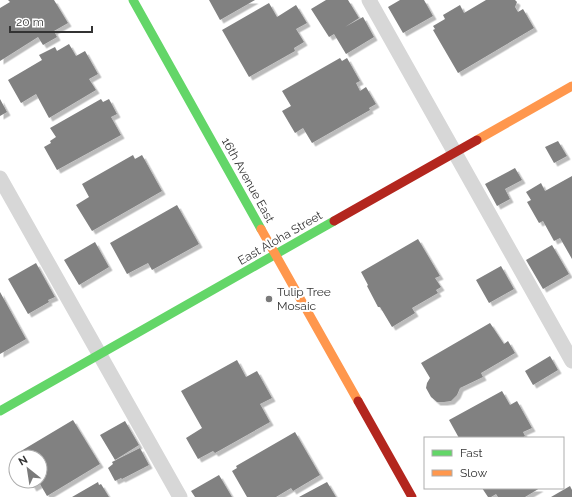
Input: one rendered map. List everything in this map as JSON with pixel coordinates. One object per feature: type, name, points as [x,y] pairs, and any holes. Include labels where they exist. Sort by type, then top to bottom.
[{"type":"street","name":"16th Avenue East","points":[[133,0],[412,497]]},
{"type":"street","name":"East Aloha Street","points":[[0,411],[572,86]]},
{"type":"lane","points":[[369,0],[572,361]]},
{"type":"lane","points":[[0,178],[180,497]]},
{"type":"building","points":[[8,0],[54,0],[68,23],[54,31],[57,37],[43,45],[38,37],[0,61],[0,8],[10,2]]},
{"type":"building","points":[[209,0],[255,0],[220,20]]},
{"type":"building","points":[[326,0],[348,0],[359,18],[345,27],[363,17],[374,37],[346,54],[334,34],[329,37],[311,9]]},
{"type":"building","points":[[400,0],[424,0],[433,16],[403,33],[388,7]]},
{"type":"building","points":[[486,0],[515,0],[517,2],[515,7],[518,12],[523,9],[534,28],[458,73],[433,30],[435,29],[433,26],[445,19],[443,15],[460,5],[464,13]]},
{"type":"building","points":[[269,3],[277,17],[296,5],[307,23],[296,29],[304,42],[294,48],[295,51],[249,77],[222,30]]},
{"type":"building","points":[[69,44],[76,56],[85,51],[98,74],[89,79],[96,90],[49,118],[36,94],[21,103],[8,80],[42,60],[39,55],[55,47],[57,51]]},
{"type":"building","points":[[340,58],[342,61],[347,58],[360,81],[356,83],[360,91],[366,87],[376,104],[369,108],[370,110],[312,143],[303,128],[295,133],[282,111],[291,106],[282,91]]},
{"type":"building","points":[[0,99],[7,112],[0,116]]},
{"type":"building","points":[[101,99],[103,102],[109,99],[117,114],[111,117],[121,135],[57,170],[44,147],[51,143],[50,141],[56,137],[50,128]]},
{"type":"building","points":[[558,141],[567,156],[554,163],[545,147]]},
{"type":"building","points":[[133,155],[135,159],[142,155],[162,191],[92,231],[76,205],[89,197],[82,184]]},
{"type":"building","points":[[515,168],[522,180],[505,189],[510,199],[497,206],[485,184]]},
{"type":"building","points":[[572,176],[572,259],[560,238],[554,241],[543,221],[539,223],[527,202],[531,200],[526,192],[541,183],[545,191]]},
{"type":"building","points":[[177,205],[199,244],[152,270],[148,263],[127,274],[110,243]]},
{"type":"building","points":[[418,239],[440,276],[435,278],[441,287],[436,290],[438,293],[412,308],[415,313],[392,327],[380,307],[378,307],[361,272]]},
{"type":"building","points":[[95,242],[109,267],[79,285],[64,260]]},
{"type":"building","points":[[552,245],[569,274],[543,289],[526,260]]},
{"type":"building","points":[[36,263],[55,297],[28,314],[8,279]]},
{"type":"building","points":[[501,266],[514,289],[489,303],[476,280]]},
{"type":"building","points":[[0,292],[26,339],[0,354]]},
{"type":"building","points":[[490,323],[504,344],[508,341],[515,353],[481,373],[483,377],[460,388],[457,395],[451,401],[437,402],[431,397],[426,388],[430,378],[421,363]]},
{"type":"building","points":[[550,356],[558,370],[533,385],[525,371]]},
{"type":"building","points":[[237,360],[246,377],[257,371],[272,398],[260,404],[270,422],[215,453],[213,451],[198,459],[186,438],[202,428],[181,391]]},
{"type":"building","points":[[502,391],[510,405],[517,401],[532,428],[523,432],[525,436],[524,437],[458,437],[449,420]]},
{"type":"building","points":[[73,420],[100,464],[47,496],[43,489],[48,489],[48,449],[24,449]]},
{"type":"building","points":[[125,421],[139,445],[115,460],[100,435]]},
{"type":"building","points":[[295,432],[320,475],[293,491],[291,488],[276,497],[247,497],[232,471],[237,468],[236,466]]},
{"type":"building","points":[[140,448],[149,465],[115,481],[108,468],[113,464],[112,462]]},
{"type":"building","points":[[219,475],[232,497],[195,497],[191,491]]},
{"type":"building","points":[[98,482],[99,485],[101,484],[109,497],[72,497]]},
{"type":"building","points":[[327,482],[336,497],[299,497]]},
{"type":"building","points":[[570,486],[572,490],[572,497],[551,497]]},
{"type":"building","points":[[483,489],[538,489],[525,497],[498,497],[496,494],[488,497]]},
{"type":"traffic: fast","points":[[133,0],[261,229]]},
{"type":"traffic: fast","points":[[0,411],[334,221]]},
{"type":"traffic: slow","points":[[477,140],[572,86]]},
{"type":"traffic: slow","points":[[261,229],[358,401]]},
{"type":"traffic: jam","points":[[334,221],[477,140]]},
{"type":"traffic: jam","points":[[358,401],[412,497]]},
{"type":"place","name":"Tulip Tree Mosaic","points":[[269,299]]}]
